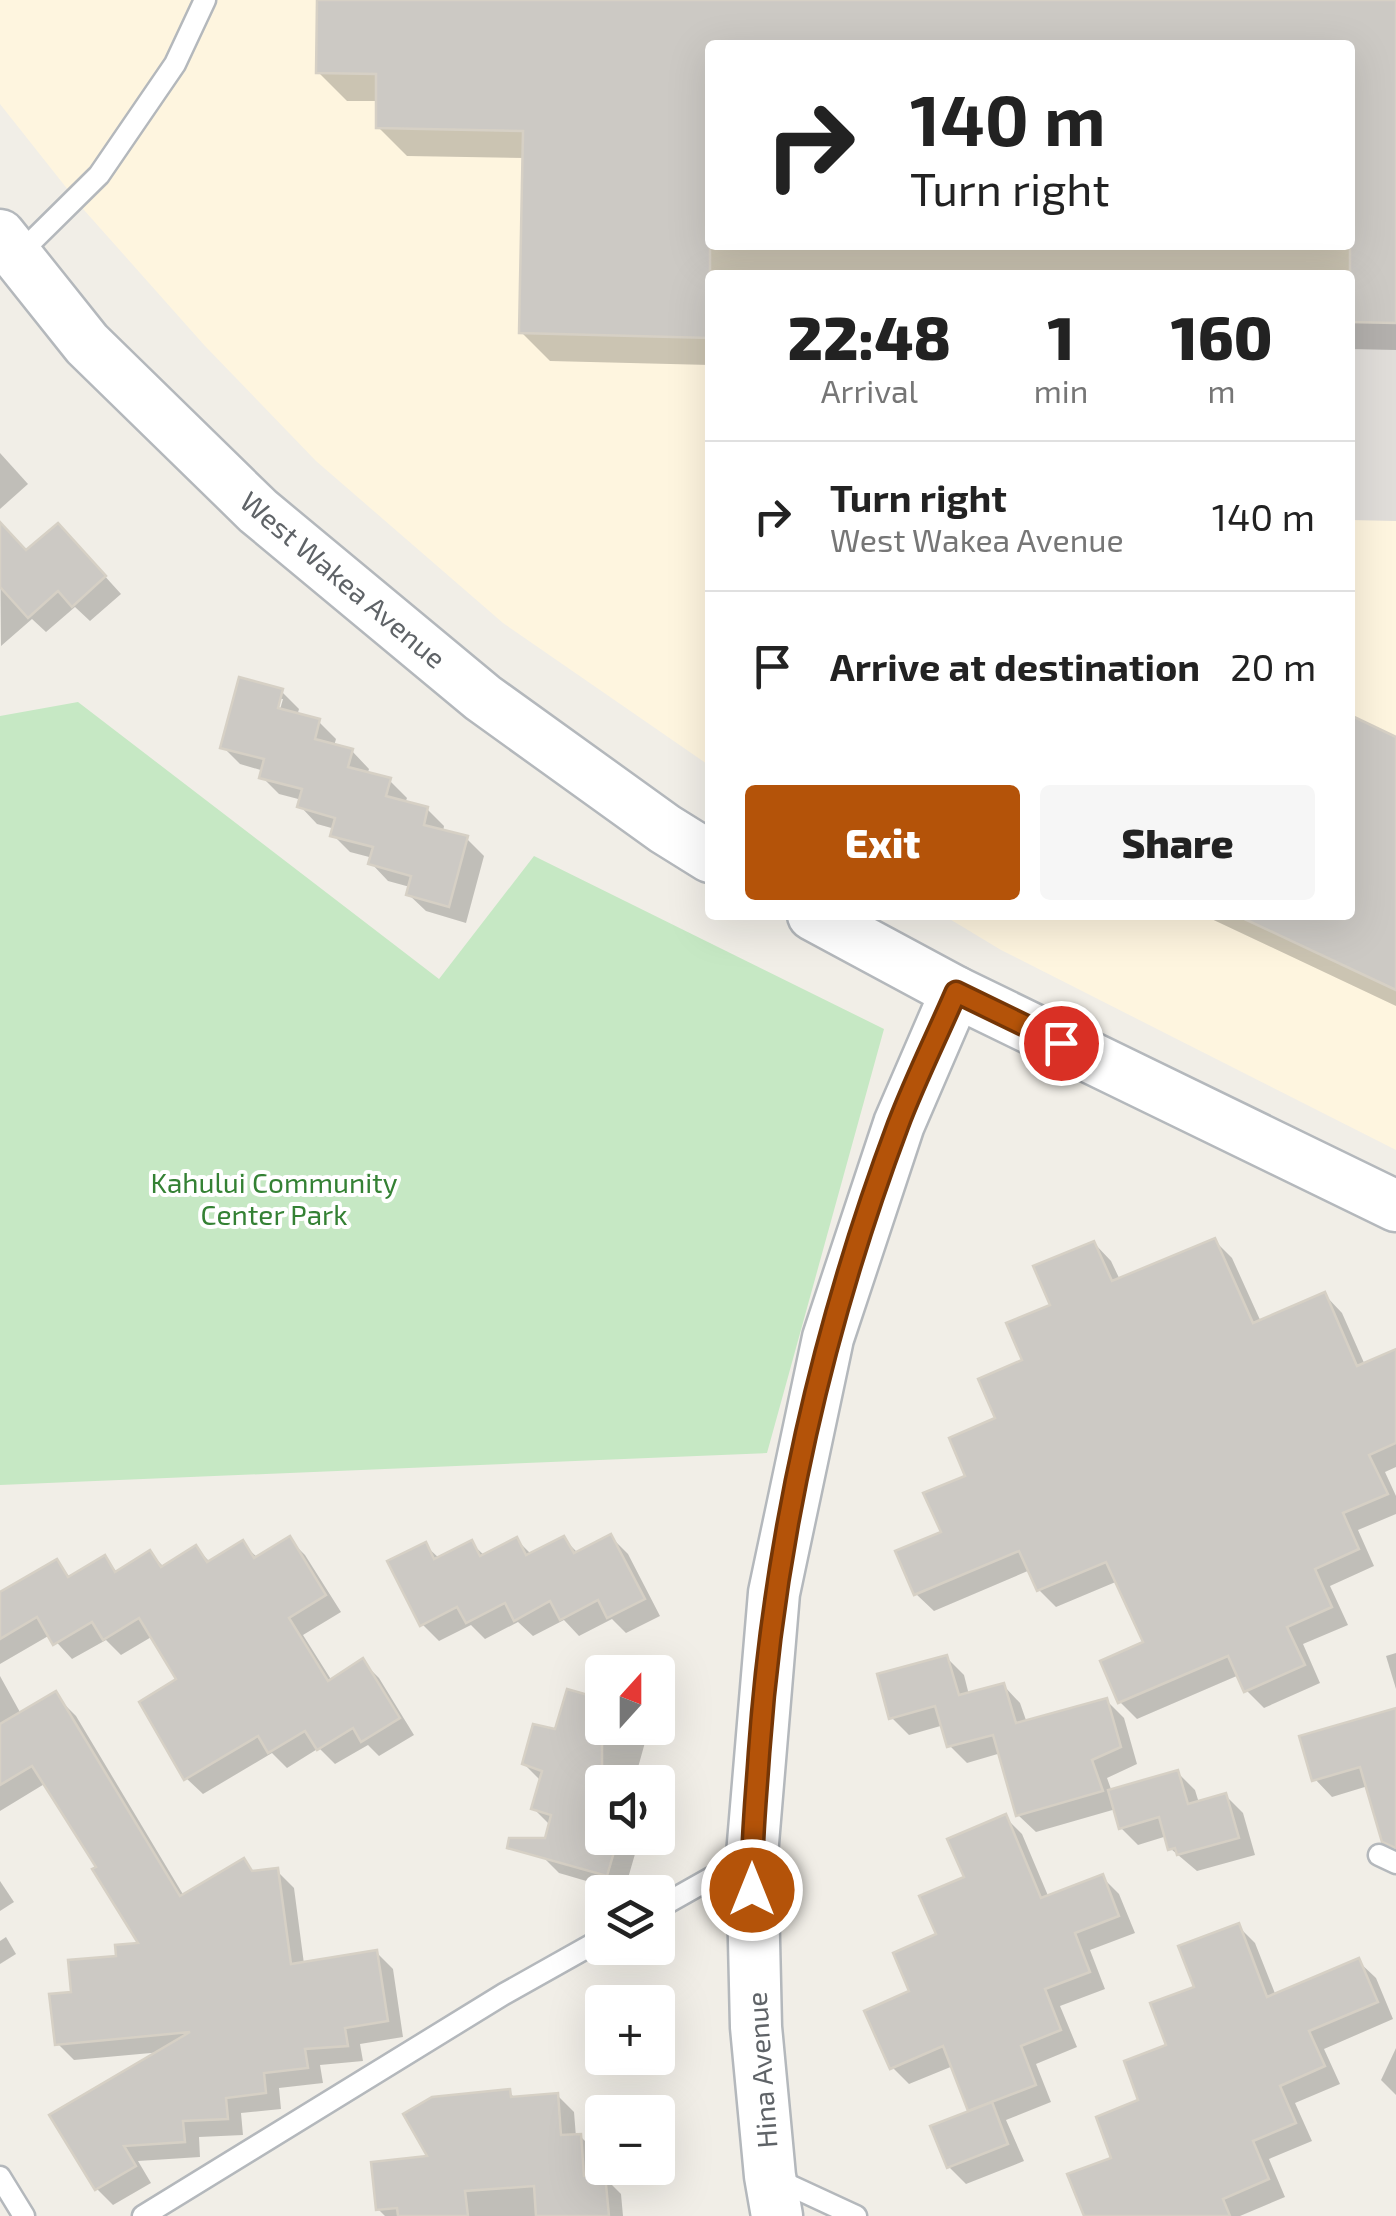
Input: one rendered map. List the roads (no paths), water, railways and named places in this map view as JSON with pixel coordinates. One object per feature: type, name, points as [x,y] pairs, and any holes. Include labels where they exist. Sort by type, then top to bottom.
[{"type":"street","name":"West Wakea Avenue","points":[[6,253],[88,344],[258,510],[483,698],[705,854]]},
{"type":"street","points":[[821,920],[956,992],[1396,1206]]},
{"type":"street","name":"Hina Avenue","points":[[774,2196],[756,2028],[752,1855],[774,1593],[828,1338],[898,1124],[956,992]]},
{"type":"lane","points":[[6,253],[99,176],[176,64],[205,0]]},
{"type":"lane","points":[[675,1898],[752,1855]]},
{"type":"lane","points":[[143,2216],[504,1994],[585,1949]]},
{"type":"lane","points":[[0,2177],[24,2216]]},
{"type":"lane","points":[[774,2196],[856,2216]]},
{"type":"park label","name":"Kahului Community Center Park","points":[[274,1199]]}]
